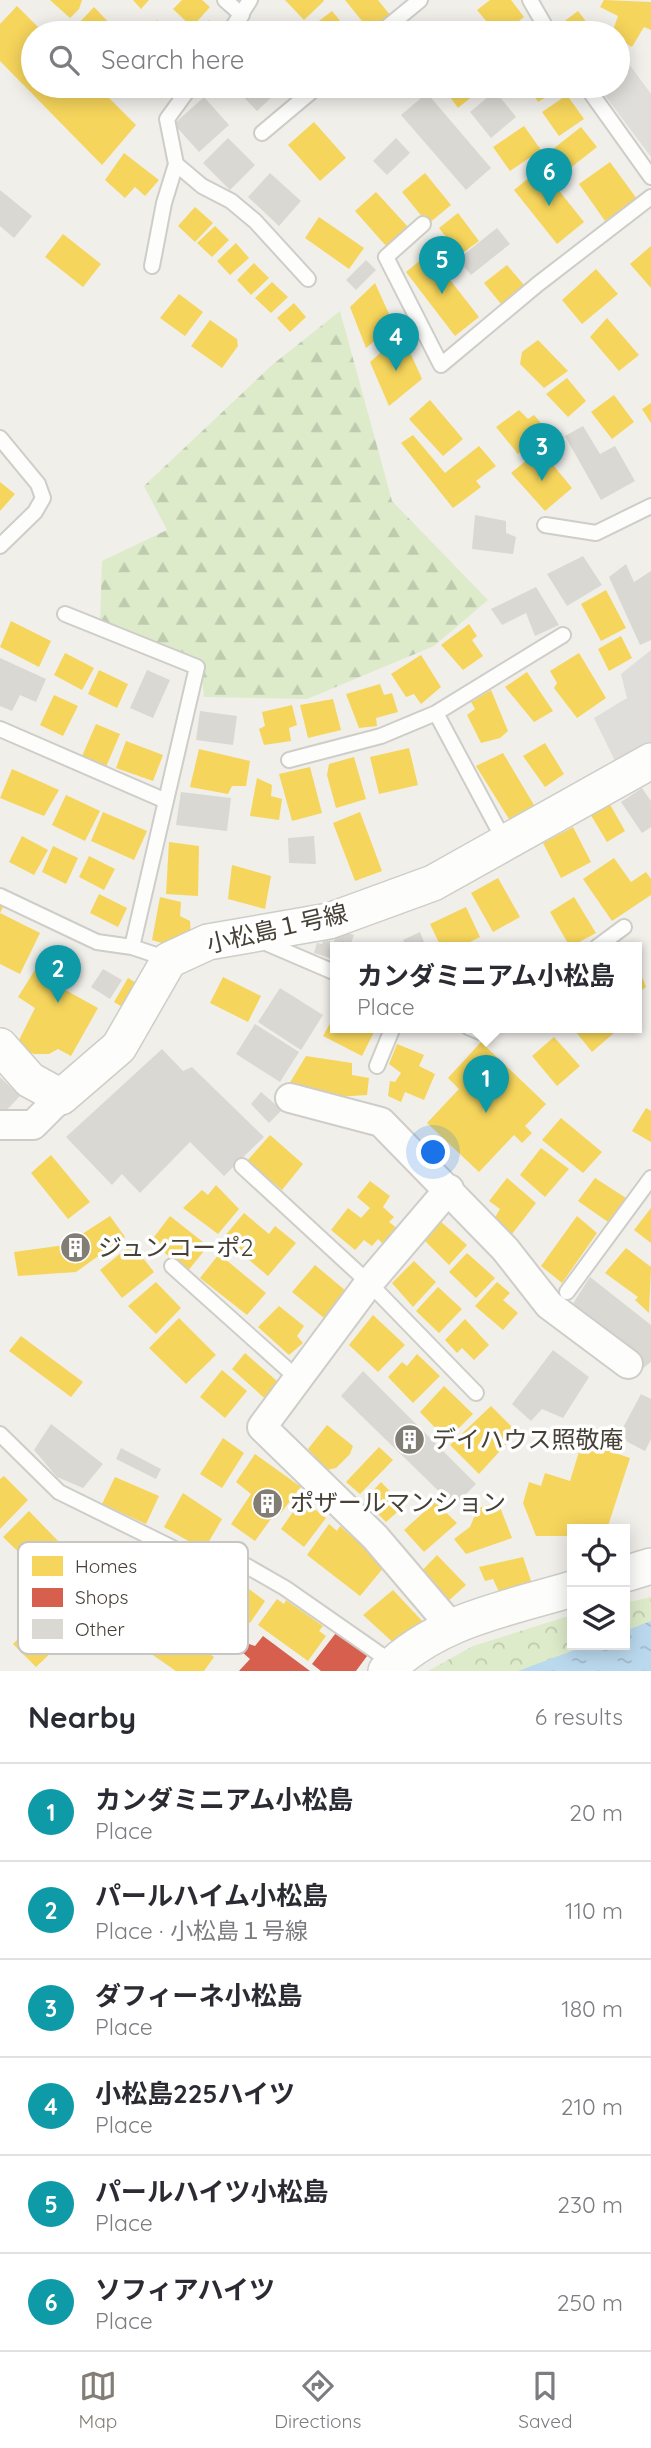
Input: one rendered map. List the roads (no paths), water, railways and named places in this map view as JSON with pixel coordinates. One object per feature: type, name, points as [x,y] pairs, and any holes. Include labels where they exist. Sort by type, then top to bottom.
[{"type":"street","name":"小松島１号線","points":[[169,960],[208,942],[251,937],[329,921],[433,883],[651,761]]},
{"type":"street","points":[[0,1125],[33,1125],[119,1047],[169,960]]},
{"type":"street","points":[[0,1046],[30,1080],[61,1097]]},
{"type":"street","points":[[290,1098],[381,1122],[505,1249],[549,1305],[628,1364]]},
{"type":"street","points":[[449,1189],[369,1283],[262,1427],[375,1536],[450,1625]]},
{"type":"street","points":[[630,1572],[651,1566]]},
{"type":"street","points":[[390,1667],[450,1625],[567,1590]]},
{"type":"lane","points":[[225,0],[242,15]]},
{"type":"lane","points":[[238,21],[250,0]]},
{"type":"lane","points":[[395,21],[420,0]]},
{"type":"lane","points":[[530,0],[542,21]]},
{"type":"lane","points":[[152,266],[164,203],[176,164],[167,118],[182,98]]},
{"type":"lane","points":[[262,133],[304,98]]},
{"type":"lane","points":[[595,98],[651,177]]},
{"type":"lane","points":[[176,164],[202,186],[231,201],[255,220],[308,279]]},
{"type":"lane","points":[[423,224],[386,257],[441,365],[538,284],[651,197]]},
{"type":"lane","points":[[0,438],[38,484],[43,498],[35,512],[0,546]]},
{"type":"lane","points":[[545,525],[596,533],[651,506]]},
{"type":"lane","points":[[65,614],[197,667],[132,947]]},
{"type":"lane","points":[[289,760],[381,736],[436,713],[563,635]]},
{"type":"lane","points":[[436,713],[505,843]]},
{"type":"lane","points":[[0,729],[166,801]]},
{"type":"lane","points":[[0,896],[97,942],[132,947],[169,960]]},
{"type":"lane","points":[[604,942],[624,927]]},
{"type":"lane","points":[[251,937],[330,970]]},
{"type":"lane","points":[[377,1066],[391,1033]]},
{"type":"lane","points":[[242,1166],[369,1283],[477,1393]]},
{"type":"lane","points":[[567,1292],[651,1178]]},
{"type":"lane","points":[[172,1266],[297,1378]]},
{"type":"lane","points":[[0,1434],[59,1492],[161,1542]]},
{"type":"lane","points":[[248,1567],[285,1588],[390,1667]]},
{"type":"water","points":[[651,1621],[651,1671],[518,1671],[575,1650],[630,1650],[630,1629]]},
{"type":"place","name":"ソフィアハイツ","points":[[549,206]]},
{"type":"place","name":"パールハイツ小松島","points":[[442,294]]},
{"type":"place","name":"小松島225ハイツ","points":[[396,371]]},
{"type":"place","name":"ダフィーネ小松島","points":[[542,481]]},
{"type":"place","name":"パールハイム小松島","points":[[58,1003]]},
{"type":"place","name":"カンダミニアム小松島","points":[[486,1113]]},
{"type":"place","name":"ジュンコーポ2","points":[[75,1248]]},
{"type":"place","name":"デイハウス照敬庵","points":[[409,1440]]},
{"type":"place","name":"ポザールマンション","points":[[267,1503]]}]
